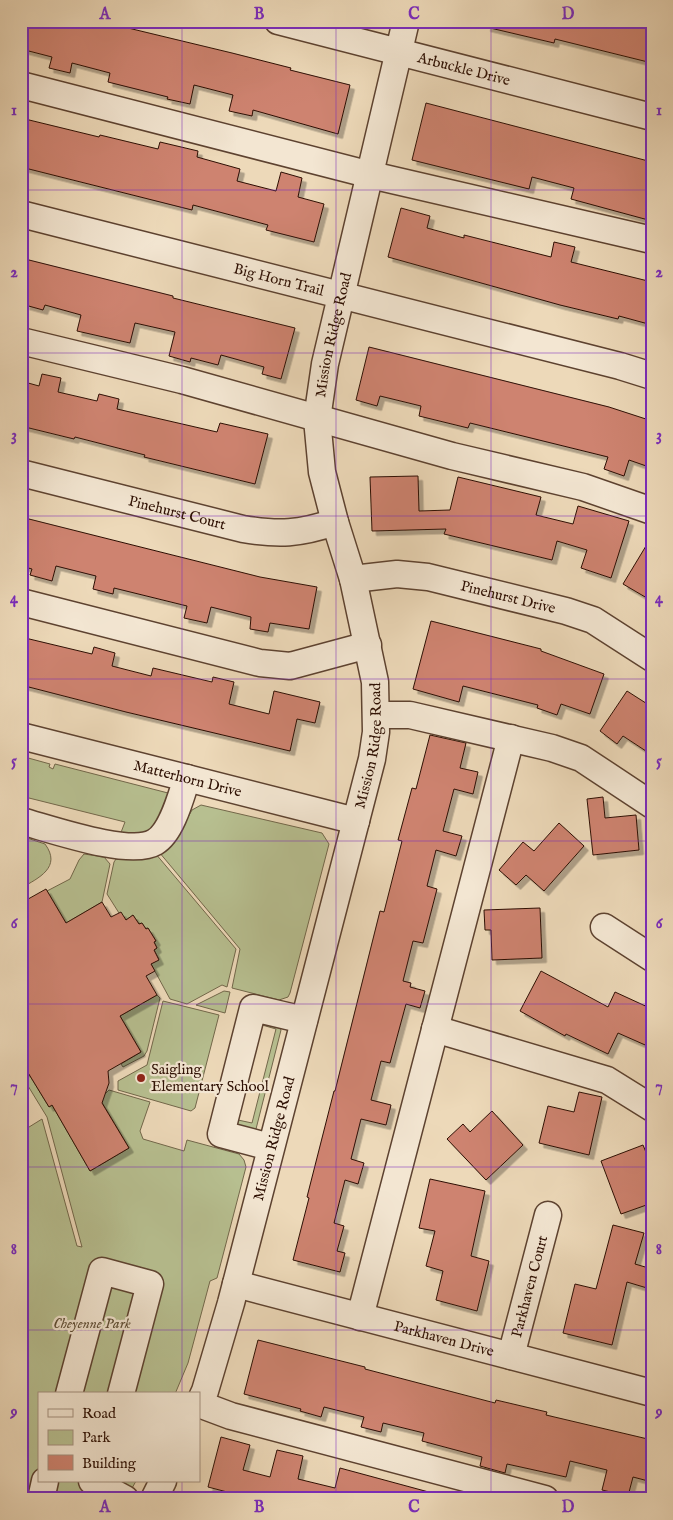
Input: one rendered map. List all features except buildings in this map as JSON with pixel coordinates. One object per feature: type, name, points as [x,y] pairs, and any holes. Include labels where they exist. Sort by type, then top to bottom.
[{"type":"street","name":"Arbuckle Drive","points":[[278,21],[652,117]]},
{"type":"street","name":"Mission Ridge Road","points":[[200,1402],[222,1336],[236,1284],[372,759],[377,715],[375,682],[353,579],[322,472],[317,418],[326,364],[406,21]]},
{"type":"street","points":[[21,85],[371,174],[652,240]]},
{"type":"street","name":"Big Horn Trail","points":[[21,214],[620,366],[652,376]]},
{"type":"street","points":[[21,341],[182,380],[452,456],[583,487],[652,511]]},
{"type":"street","name":"Pinehurst Court","points":[[21,473],[243,529],[267,533],[291,533],[315,529],[335,522]]},
{"type":"street","name":"Pinehurst Drive","points":[[353,579],[397,574],[428,577],[566,611],[593,620],[652,658]]},
{"type":"street","points":[[21,602],[260,663],[290,666],[368,645]]},
{"type":"street","points":[[377,715],[410,715],[552,748],[581,758],[652,805]]},
{"type":"street","name":"Matterhorn Drive","points":[[21,736],[356,821]]},
{"type":"street","points":[[360,1317],[511,738]]},
{"type":"street","points":[[21,822],[119,847],[137,847],[155,842],[166,830],[176,812],[187,778]]},
{"type":"street","points":[[604,927],[652,958]]},
{"type":"street","points":[[270,1147],[221,1134],[253,1008],[304,1020]]},
{"type":"street","points":[[435,1029],[607,1080],[652,1108]]},
{"type":"street","name":"Parkhaven Court","points":[[511,1356],[548,1215]]},
{"type":"street","points":[[70,1392],[102,1271],[150,1284],[121,1392]]},
{"type":"street","name":"Parkhaven Drive","points":[[236,1284],[652,1393]]},
{"type":"street","points":[[200,1404],[240,1418],[545,1499]]},
{"type":"street","points":[[40,1499],[45,1482]]},
{"type":"street","points":[[95,1482],[125,1499]]},
{"type":"street","points":[[154,1499],[162,1482]]},
{"type":"green space","points":[[21,756],[50,764],[49,767],[53,769],[55,764],[168,793],[169,797],[151,832],[120,835],[125,822],[21,796]]},
{"type":"green space","points":[[201,805],[322,833],[329,844],[288,997],[279,1000],[232,988],[240,949],[159,852],[177,837],[192,810]]},
{"type":"green space","points":[[21,836],[45,844],[50,852],[51,859],[50,865],[41,876],[21,888]]},
{"type":"green space","points":[[155,853],[236,949],[227,987],[222,985],[187,1004],[170,999],[151,964],[159,959],[154,950],[157,948],[154,942],[156,941],[148,928],[146,929],[142,923],[139,924],[133,915],[126,920],[119,913],[107,894],[116,859],[127,859]]},
{"type":"green space","points":[[84,854],[104,857],[110,864],[102,902],[66,923],[47,891],[70,879]]},
{"type":"green space","points":[[224,991],[230,992],[225,1013],[196,1005]]},
{"type":"green space","points":[[157,995],[160,998],[147,1051],[144,1056],[123,1067],[121,1064],[141,1052],[120,1016]]},
{"type":"green space","points":[[163,1001],[219,1015],[195,1108],[191,1111],[118,1090],[118,1081],[147,1065]]},
{"type":"green space","points":[[261,1023],[280,1028],[281,1030],[256,1129],[253,1130],[237,1127],[236,1121],[252,1123],[276,1029]]},
{"type":"green space","name":"Cheyenne Park","points":[[27,1071],[49,1107],[52,1105],[90,1171],[129,1148],[100,1099],[109,1090],[150,1102],[140,1131],[143,1139],[184,1151],[187,1140],[239,1154],[244,1160],[246,1167],[217,1278],[210,1281],[188,1363],[176,1392],[38,1392],[38,1482],[135,1482],[126,1499],[21,1499],[21,1132],[42,1119],[77,1246],[82,1247],[47,1117],[25,1081],[21,1083],[21,1074]]},
{"type":"place","name":"Saigling Elementary School","points":[[141,1078]]}]
